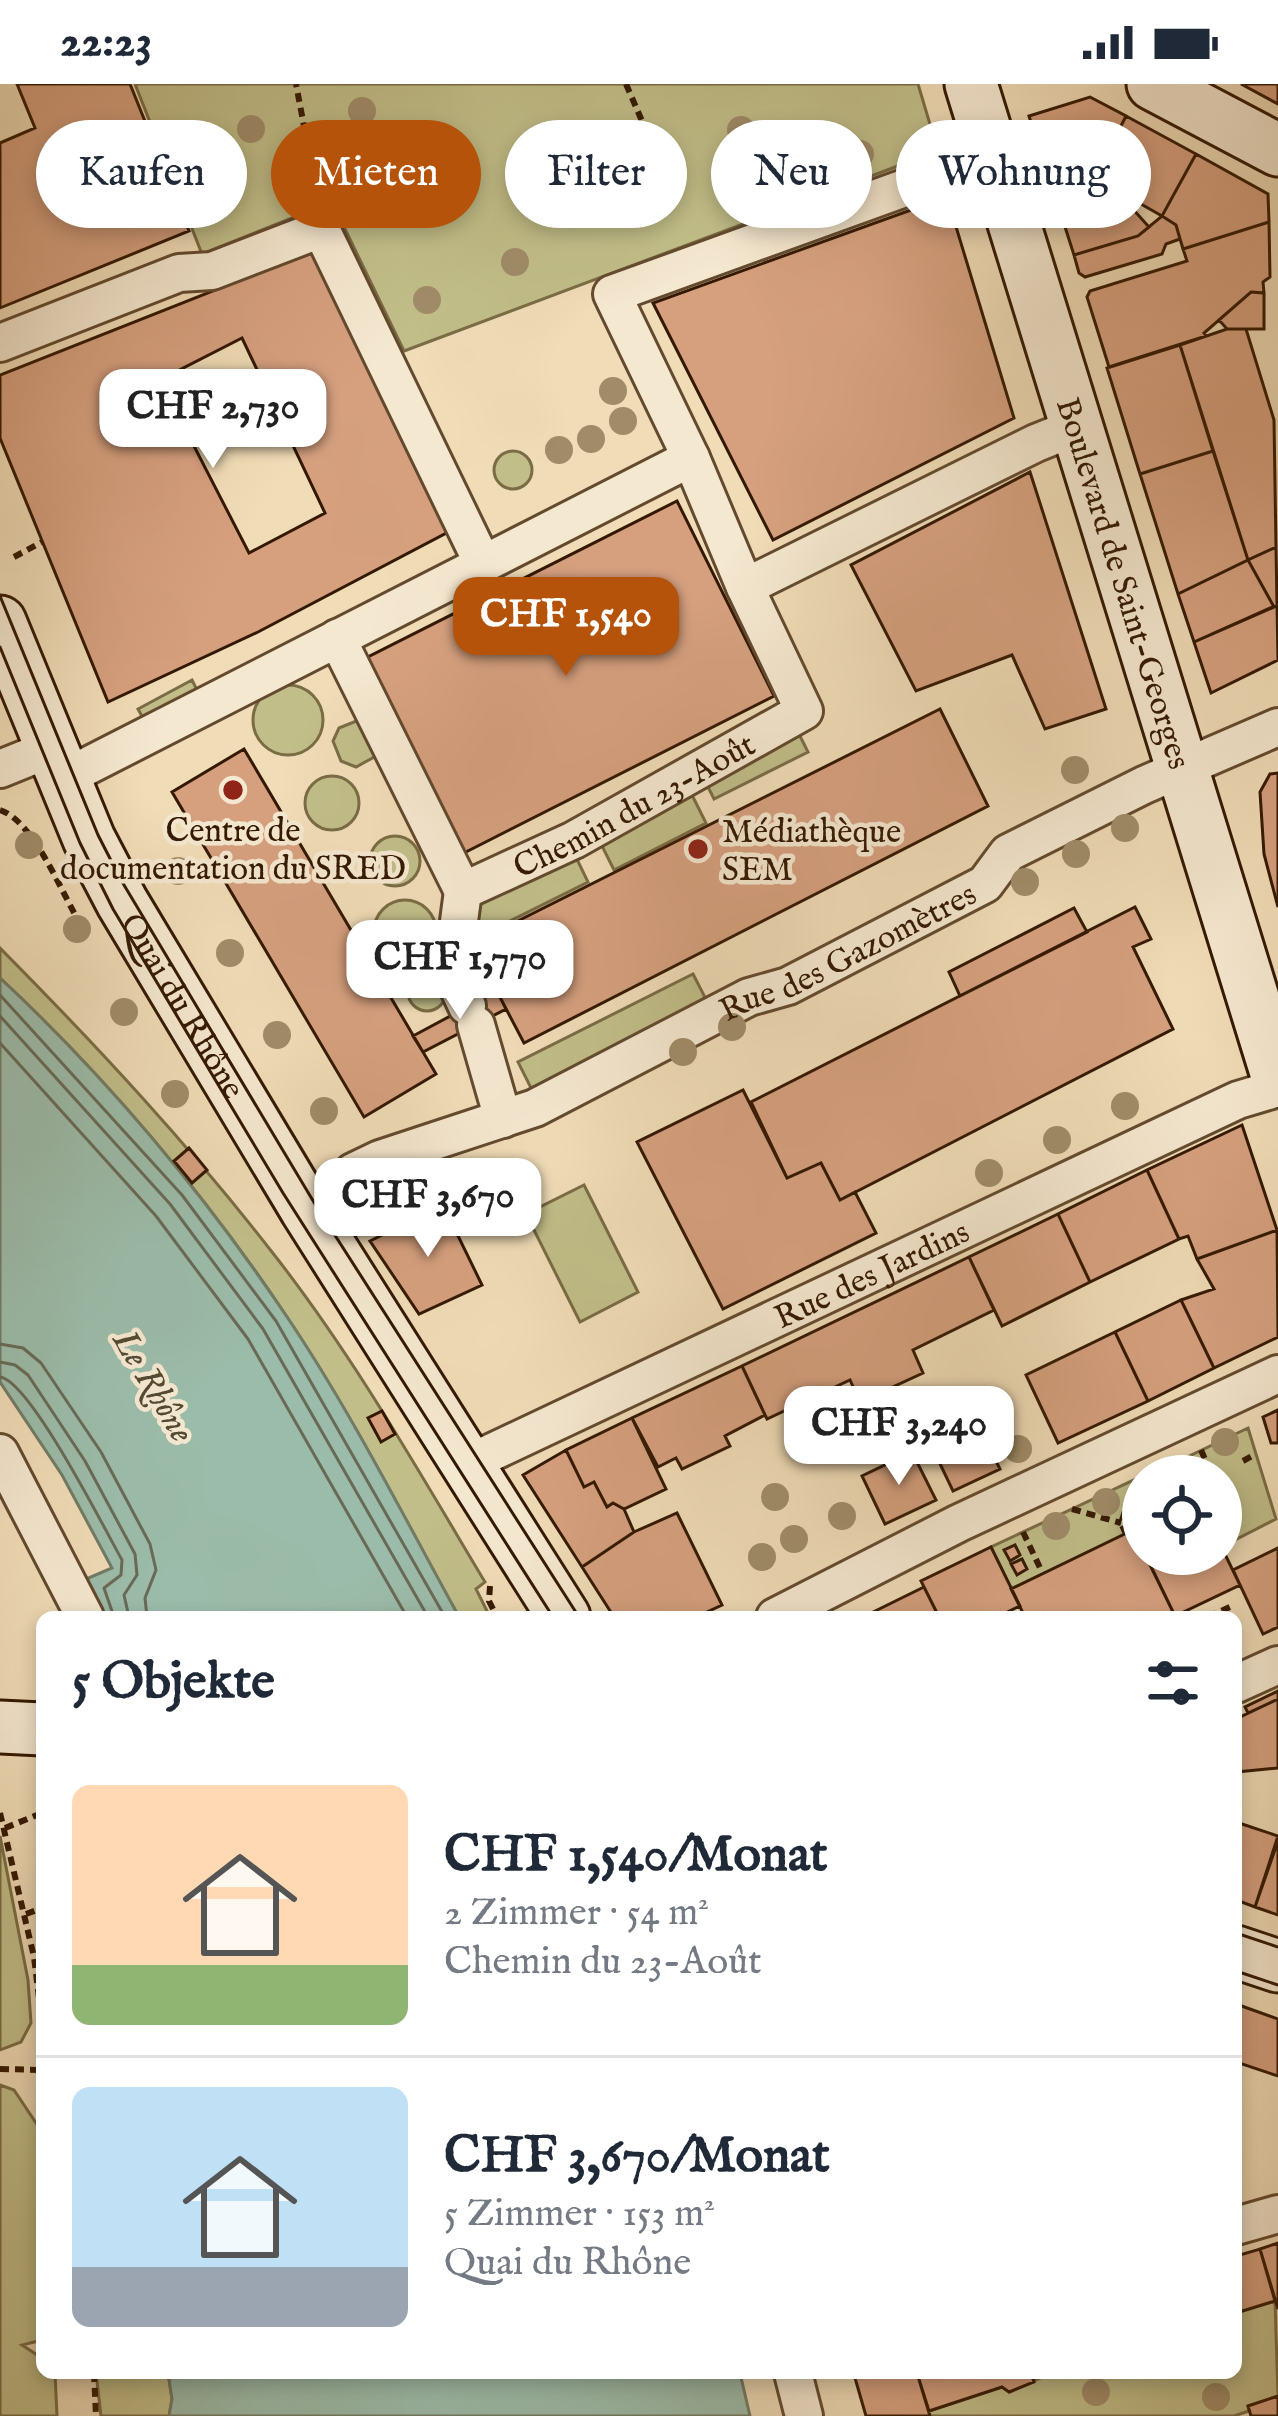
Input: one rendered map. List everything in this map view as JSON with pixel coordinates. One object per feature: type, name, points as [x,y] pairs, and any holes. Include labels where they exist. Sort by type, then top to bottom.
[{"type":"street","name":"Boulevard de Saint-Georges","points":[[971,84],[982,120]]},
{"type":"street","points":[[1153,84],[1278,150]]},
{"type":"street","name":"Chemin du 23-Août","points":[[463,892],[574,840],[804,711],[612,294],[896,191]]},
{"type":"street","name":"Boulevard de Saint-Georges","points":[[1015,228],[1278,1084]]},
{"type":"street","points":[[0,343],[178,273],[212,271],[321,229],[483,564]]},
{"type":"street","points":[[745,586],[1036,443],[1076,428]]},
{"type":"street","points":[[0,770],[71,763],[337,638],[691,458]]},
{"type":"street","name":"Quai du Rhône","points":[[0,622],[71,763],[122,902],[306,1209],[560,1611]]},
{"type":"street","points":[[337,638],[463,892],[452,974],[472,1015],[503,1119]]},
{"type":"street","name":"Rue des Gazomètres","points":[[353,1172],[535,1108],[748,997],[788,986],[985,884],[1008,853],[1182,767],[1278,727]]},
{"type":"street","name":"Rue des Jardins","points":[[467,1464],[1278,1084]]},
{"type":"street","points":[[785,1611],[959,1523],[1278,1374]]},
{"type":"street","points":[[0,1453],[83,1611]]},
{"type":"street","points":[[1242,1681],[1278,1665]]},
{"type":"street","points":[[0,1727],[36,1729]]},
{"type":"street","points":[[1242,1954],[1278,1966]]},
{"type":"street","points":[[1242,2224],[1278,2214]]},
{"type":"street","points":[[795,2379],[804,2416]]},
{"type":"path","points":[[296,84],[307,142],[291,192],[304,235]]},
{"type":"path","points":[[626,84],[642,120]]},
{"type":"path","points":[[14,557],[42,542]]},
{"type":"path","points":[[1201,1450],[1203,1455]]},
{"type":"path","points":[[1243,1461],[1256,1454]]},
{"type":"path","points":[[1065,1507],[1122,1527]]},
{"type":"path","points":[[1120,1523],[1122,1518]]},
{"type":"path","points":[[1022,1528],[1043,1574]]},
{"type":"path","points":[[490,1577],[494,1611]]},
{"type":"path","points":[[1221,1611],[1234,1605]]},
{"type":"path","points":[[0,1813],[26,1914],[36,1982]]},
{"type":"path","points":[[5,1828],[36,1815]]},
{"type":"path","points":[[26,1914],[36,1910]]},
{"type":"path","points":[[0,2068],[36,2070]]},
{"type":"path","points":[[94,2379],[96,2416]]},
{"type":"shaded area","points":[[135,84],[918,84],[929,120],[896,120],[896,167],[872,176],[872,120],[711,120],[711,228],[732,228],[404,351],[345,228],[481,228],[481,120],[271,120],[271,226],[202,254],[192,228],[247,228],[247,120],[149,120]]},
{"type":"shaded area","points":[[513,451],[527,456],[532,470],[527,484],[513,489],[499,484],[494,470],[499,456]]},
{"type":"shaded area","points":[[192,680],[198,692],[144,720],[138,709]]},
{"type":"shaded area","points":[[288,685],[312,696],[323,720],[312,744],[288,755],[264,744],[253,720],[264,696]]},
{"type":"shaded area","points":[[359,720],[376,756],[356,767],[341,761],[333,741],[339,728]]},
{"type":"shaded area","points":[[794,724],[808,752],[714,799],[700,771]]},
{"type":"shaded area","points":[[332,776],[351,784],[359,803],[351,822],[332,830],[313,822],[305,803],[313,784]]},
{"type":"shaded area","points":[[692,795],[706,823],[614,870],[600,842]]},
{"type":"shaded area","points":[[385,837],[405,837],[419,851],[419,871],[405,885],[385,885],[371,871],[371,851]]},
{"type":"shaded area","points":[[572,849],[588,882],[480,936],[464,903]]},
{"type":"shaded area","points":[[405,900],[427,909],[436,931],[427,953],[405,962],[383,953],[374,931],[383,909]]},
{"type":"shaded area","points":[[0,948],[175,1135],[302,1291],[384,1414],[485,1582],[476,1589],[487,1611],[456,1611],[309,1350],[222,1225],[78,1055],[0,978]]},
{"type":"shaded area","points":[[427,973],[440,979],[446,992],[440,1005],[427,1011],[414,1005],[408,992],[414,979]]},
{"type":"shaded area","points":[[693,974],[711,1009],[536,1098],[518,1062]]},
{"type":"shaded area","points":[[584,1185],[638,1292],[580,1322],[526,1214]]},
{"type":"shaded area","points":[[1248,1428],[1276,1519],[1242,1536],[1242,1455],[1191,1455]]},
{"type":"shaded area","points":[[1122,1486],[1122,1536],[1011,1589],[991,1547]]},
{"type":"shaded area","points":[[0,1836],[28,1980],[31,2023],[21,2042],[0,2050]]},
{"type":"shaded area","points":[[0,2085],[14,2090],[36,2123],[36,2342],[22,2345],[36,2354],[36,2379],[55,2379],[57,2416],[0,2416]]},
{"type":"shaded area","points":[[1275,2301],[1278,2396],[1248,2406],[1249,2411],[1234,2416],[930,2416],[929,2411],[1002,2387],[1010,2392],[1038,2379],[1242,2379],[1242,2311]]},
{"type":"shaded area","points":[[97,2379],[169,2379],[169,2416],[101,2416]]},
{"type":"water","name":"Le Rhône","points":[[0,978],[115,1096],[254,1269],[332,1388],[456,1611],[101,1611],[86,1579],[112,1568],[62,1475],[0,1382]]},
{"type":"water","points":[[169,2379],[741,2379],[750,2416],[169,2416]]},
{"type":"building","points":[[17,84],[130,84],[144,120],[36,120],[36,228],[189,231],[0,308],[0,143],[35,128]]},
{"type":"building","points":[[1241,84],[1278,84],[1278,104]]},
{"type":"building","points":[[1090,97],[1126,116],[1124,120],[1030,120],[1029,116]]},
{"type":"building","points":[[1151,130],[1196,154],[1162,216],[1151,210]]},
{"type":"building","points":[[1196,154],[1268,194],[1269,222],[1183,249],[1176,225],[1162,216]]},
{"type":"building","points":[[896,215],[896,228],[956,228],[1014,418],[773,540],[653,303],[872,228]]},
{"type":"building","points":[[1162,216],[1176,225],[1180,239],[1166,244],[1162,254],[1085,277],[1079,273],[1074,255],[1138,236]]},
{"type":"building","points":[[1269,222],[1270,277],[1263,282],[1264,293],[1251,292],[1206,336],[1109,367],[1087,297],[1090,291],[1187,261],[1183,249]]},
{"type":"building","points":[[1065,228],[1148,228],[1138,236],[1074,255]]},
{"type":"building","points":[[314,251],[452,530],[258,632],[108,702],[0,438],[0,375]],"holes":[[[242,338],[325,513],[249,553],[160,380]]]},
{"type":"building","points":[[1251,292],[1264,293],[1264,329],[1227,329],[1219,320]]},
{"type":"building","points":[[1227,329],[1246,329],[1274,420],[1276,547],[1248,560],[1180,345]]},
{"type":"building","points":[[1180,345],[1213,451],[1140,474],[1107,368]]},
{"type":"building","points":[[1213,451],[1248,560],[1178,594],[1140,474]]},
{"type":"building","points":[[1030,472],[1106,709],[1045,729],[1012,655],[916,691],[851,565]]},
{"type":"building","points":[[677,501],[774,696],[456,857],[358,662]]},
{"type":"building","points":[[1276,547],[1277,605],[1274,607],[1248,560]]},
{"type":"building","points":[[1248,560],[1274,607],[1194,642],[1178,594]]},
{"type":"building","points":[[1277,605],[1278,660],[1211,693],[1194,642]]},
{"type":"building","points":[[940,709],[988,806],[524,1043],[472,944]]},
{"type":"building","points":[[244,749],[436,1074],[364,1117],[172,792]]},
{"type":"building","points":[[1278,773],[1278,907],[1264,854],[1260,792],[1270,774]]},
{"type":"building","points":[[1135,907],[1151,939],[1133,947],[1173,1029],[840,1200],[821,1163],[787,1178],[751,1102]]},
{"type":"building","points":[[1074,908],[1087,932],[960,996],[949,972]]},
{"type":"building","points":[[497,991],[506,1009],[423,1052],[413,1036]]},
{"type":"building","points":[[743,1090],[787,1178],[821,1163],[840,1200],[855,1192],[876,1233],[723,1309],[637,1142]]},
{"type":"building","points":[[1242,1125],[1277,1230],[1197,1259],[1188,1236],[1179,1239],[1147,1170]]},
{"type":"building","points":[[189,1148],[207,1170],[192,1183],[174,1161]]},
{"type":"building","points":[[1147,1170],[1179,1239],[1090,1282],[1058,1214]]},
{"type":"building","points":[[443,1205],[482,1285],[419,1314],[370,1241]]},
{"type":"building","points":[[1058,1214],[1090,1282],[1002,1326],[969,1257]]},
{"type":"building","points":[[1277,1230],[1278,1337],[1214,1368],[1181,1300],[1214,1289],[1197,1259]]},
{"type":"building","points":[[969,1257],[994,1310],[913,1350],[923,1373],[860,1402],[850,1380],[767,1419],[742,1366]]},
{"type":"building","points":[[1181,1300],[1214,1368],[1148,1401],[1115,1332]]},
{"type":"building","points":[[1115,1332],[1148,1401],[1058,1443],[1026,1375]]},
{"type":"building","points":[[742,1366],[765,1415],[725,1436],[730,1446],[682,1469],[676,1458],[658,1467],[632,1418]]},
{"type":"building","points":[[1278,1410],[1278,1443],[1271,1443],[1263,1417]]},
{"type":"building","points":[[382,1411],[395,1434],[381,1442],[368,1418]]},
{"type":"building","points":[[632,1418],[666,1489],[624,1509],[613,1503],[607,1507],[594,1482],[584,1487],[566,1450]]},
{"type":"building","points":[[977,1423],[1000,1469],[953,1491],[931,1445]]},
{"type":"building","points":[[566,1450],[584,1487],[594,1482],[607,1507],[613,1503],[624,1509],[634,1532],[582,1567],[523,1475]]},
{"type":"building","points":[[912,1452],[936,1500],[885,1524],[862,1476]]},
{"type":"building","points":[[677,1513],[722,1605],[709,1611],[610,1611],[582,1567],[634,1532]]},
{"type":"building","points":[[1122,1535],[1122,1575],[1155,1575],[1173,1611],[1022,1611],[1011,1589]]},
{"type":"building","points":[[1015,1545],[1020,1555],[1010,1561],[1004,1550]]},
{"type":"building","points":[[991,1547],[1020,1606],[1010,1611],[936,1611],[921,1581]]},
{"type":"building","points":[[1278,1548],[1278,1627],[1263,1634],[1235,1575],[1242,1575],[1242,1566]]},
{"type":"building","points":[[1022,1559],[1027,1569],[1017,1575],[1011,1564]]},
{"type":"building","points":[[1155,1575],[1235,1575],[1240,1585],[1185,1611],[1173,1611]]},
{"type":"building","points":[[924,1587],[936,1611],[875,1611]]},
{"type":"building","points":[[1278,1691],[1278,1699],[1248,1713],[1245,1707]]},
{"type":"building","points":[[1278,1699],[1278,1768],[1242,1771],[1242,1716]]},
{"type":"building","points":[[1242,1824],[1278,1836],[1255,1907],[1242,1902]]},
{"type":"building","points":[[1278,1841],[1278,1915],[1255,1907]]},
{"type":"building","points":[[1242,2006],[1278,2019],[1278,2076],[1242,2064]]},
{"type":"building","points":[[1278,2243],[1278,2309],[1260,2249]]},
{"type":"building","points":[[1260,2249],[1275,2301],[1242,2311],[1242,2254]]},
{"type":"building","points":[[855,2379],[919,2379],[930,2416],[866,2416]]},
{"type":"building","points":[[919,2379],[1034,2382],[1009,2392],[1002,2387],[929,2411]]},
{"type":"building","points":[[1278,2396],[1278,2416],[1251,2416],[1248,2406]]},
{"type":"tram line","points":[[0,596],[121,880],[315,1204],[575,1611]]},
{"type":"tram line","points":[[0,647],[80,843],[113,909],[283,1193],[549,1611]]},
{"type":"tram line","points":[[1242,1935],[1278,1947]]},
{"type":"tram line","points":[[1242,1973],[1278,1985]]},
{"type":"place","name":"Centre de documentation du SRED","points":[[233,790]]},
{"type":"place","name":"Médiathèque SEM","points":[[698,849]]}]
